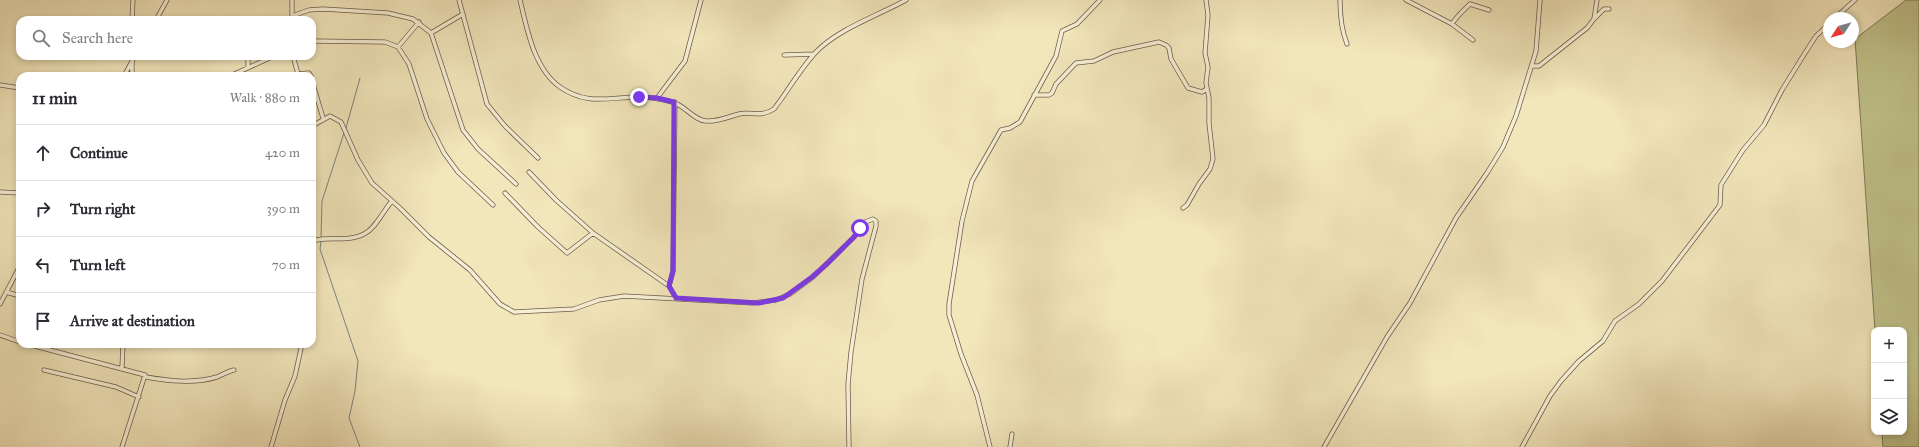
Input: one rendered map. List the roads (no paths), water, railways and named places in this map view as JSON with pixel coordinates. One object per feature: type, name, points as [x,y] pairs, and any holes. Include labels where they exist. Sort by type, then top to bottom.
[{"type":"street","points":[[132,16],[133,0]]},
{"type":"street","points":[[158,16],[167,0]]},
{"type":"street","points":[[292,0],[292,16]]},
{"type":"street","points":[[458,0],[487,104],[505,126],[538,158]]},
{"type":"street","points":[[520,0],[540,64],[559,87],[579,98],[598,100],[639,97],[657,98],[674,102],[705,122],[741,114],[764,114],[774,109],[814,54],[840,33],[906,0]]},
{"type":"street","points":[[657,98],[684,61],[701,0]]},
{"type":"street","points":[[990,447],[977,394],[961,354],[949,315],[949,304],[962,220],[972,181],[1001,130],[1010,128],[1020,122],[1056,56],[1062,31],[1077,24],[1100,0]]},
{"type":"street","points":[[1183,208],[1187,205],[1199,184],[1210,170],[1213,159],[1209,123],[1207,89],[1208,67],[1205,45],[1208,37],[1206,0]]},
{"type":"street","points":[[1340,0],[1340,18],[1347,44]]},
{"type":"street","points":[[1406,0],[1452,24],[1474,40]]},
{"type":"street","points":[[1324,447],[1387,337],[1410,303],[1456,218],[1487,173],[1502,147],[1516,116],[1536,51],[1540,0]]},
{"type":"street","points":[[1594,19],[1597,0]]},
{"type":"street","points":[[1842,12],[1855,0]]},
{"type":"street","points":[[1452,24],[1458,14],[1467,9],[1470,4],[1489,10]]},
{"type":"street","points":[[1532,66],[1539,66],[1561,50],[1587,28],[1604,9],[1609,9]]},
{"type":"street","points":[[296,16],[309,10],[349,10],[406,16],[419,22],[431,33],[463,130],[478,149],[516,184]]},
{"type":"street","points":[[431,33],[462,14]]},
{"type":"street","points":[[398,47],[419,22]]},
{"type":"street","points":[[1522,447],[1550,396],[1561,381],[1580,361],[1603,341],[1615,321],[1639,304],[1662,281],[1720,204],[1721,185],[1743,150],[1764,125],[1782,90],[1816,36],[1823,30]]},
{"type":"street","points":[[316,41],[385,42],[398,47],[409,64],[427,119],[444,153],[458,172],[492,205]]},
{"type":"street","points":[[1034,95],[1049,95],[1052,93],[1056,84],[1076,63],[1094,61],[1113,52],[1159,42],[1166,45],[1168,48],[1173,62],[1188,88],[1202,92],[1207,89]]},
{"type":"street","points":[[784,55],[814,54]]},
{"type":"street","points":[[248,60],[248,68]]},
{"type":"street","points":[[239,72],[265,60]]},
{"type":"street","points":[[294,60],[296,72]]},
{"type":"street","points":[[126,72],[132,61]]},
{"type":"street","points":[[132,61],[132,72]]},
{"type":"street","points":[[0,85],[16,87]]},
{"type":"street","points":[[316,94],[323,118]]},
{"type":"street","points":[[669,286],[673,271],[674,102]]},
{"type":"street","points":[[316,123],[323,118],[330,116],[342,122],[364,171],[372,183],[429,237],[470,270],[500,304],[514,312],[574,309],[599,300],[624,296],[646,296],[669,300],[676,298],[759,303],[783,298],[812,277],[828,263],[854,237],[865,222],[871,219],[876,221],[862,279],[851,356],[848,384],[849,447]]},
{"type":"street","points":[[529,172],[556,200],[593,233],[669,286],[676,298]]},
{"type":"street","points":[[0,192],[16,193]]},
{"type":"street","points":[[505,194],[567,253],[593,233]]},
{"type":"street","points":[[316,240],[321,238],[347,239],[366,234],[392,201]]},
{"type":"street","points":[[0,304],[16,273]]},
{"type":"street","points":[[6,292],[16,295]]},
{"type":"street","points":[[0,335],[16,341]]},
{"type":"street","points":[[43,348],[143,373],[146,377],[177,381],[217,377],[234,370]]},
{"type":"street","points":[[122,368],[123,348]]},
{"type":"street","points":[[271,447],[285,400],[295,376],[301,348]]},
{"type":"street","points":[[44,370],[116,387],[139,397]]},
{"type":"street","points":[[122,447],[146,377]]},
{"type":"street","points":[[1010,447],[1012,434]]},
{"type":"waterway","points":[[346,128],[360,78]]},
{"type":"waterway","points":[[321,238],[322,201],[344,133]]},
{"type":"waterway","points":[[321,241],[320,249],[358,361],[355,391],[349,418],[360,447]]}]
